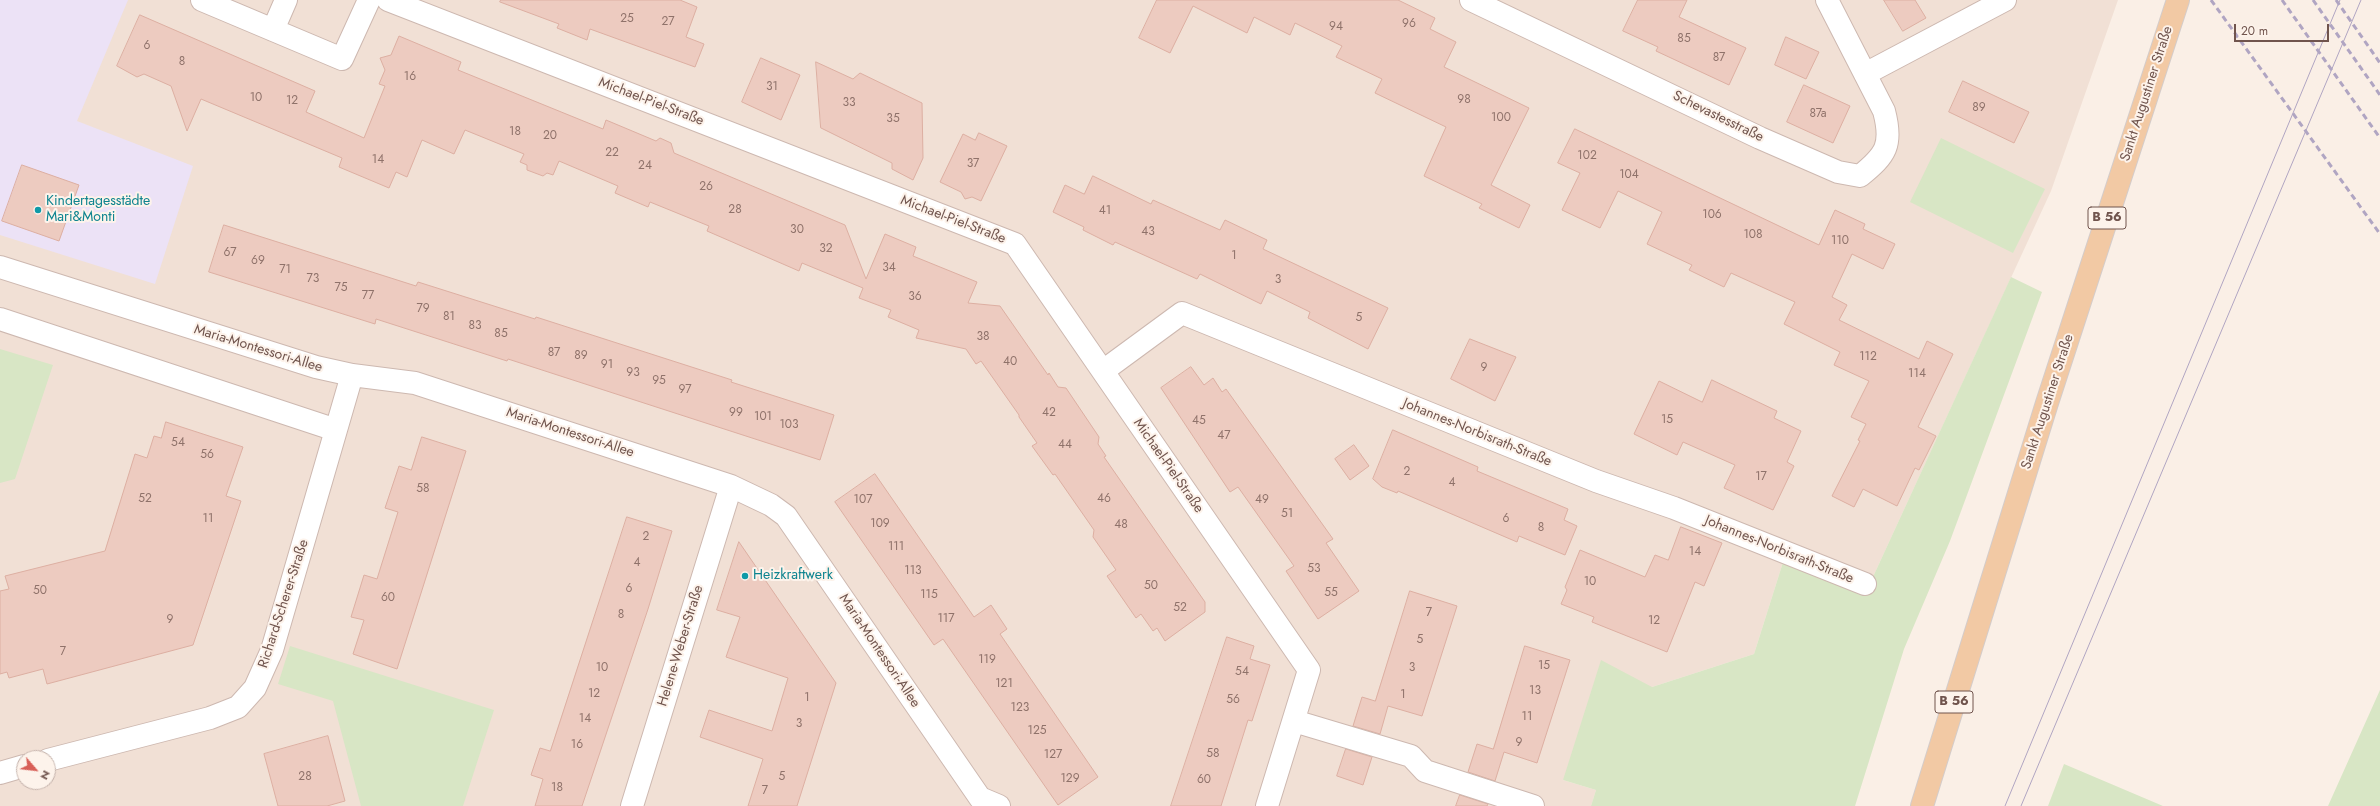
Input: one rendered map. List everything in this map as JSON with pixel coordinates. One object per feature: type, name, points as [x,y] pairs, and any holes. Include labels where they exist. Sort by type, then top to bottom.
[{"type":"main road","name":"Sankt Augustiner Straße","points":[[1922,806],[2047,403],[2178,0]]},
{"type":"street","points":[[202,0],[342,59],[369,0]]},
{"type":"street","points":[[273,30],[286,0]]},
{"type":"street","name":"Michael-Piel-Straße","points":[[388,0],[1016,244],[1309,670],[1267,806]]},
{"type":"street","name":"Schevastesstraße","points":[[1471,0],[1774,144],[1838,172],[1860,176],[1876,163],[1886,149],[1889,129],[1884,111],[1827,0]]},
{"type":"street","points":[[1865,74],[1888,64],[2005,0]]},
{"type":"street","name":"Maria-Montessori-Allee","points":[[0,267],[316,367],[352,375],[415,383],[731,486],[771,505],[786,516],[985,803]]},
{"type":"street","name":"Johannes-Norbisrath-Straße","points":[[1103,371],[1182,313],[1596,481],[1674,508],[1865,584]]},
{"type":"street","points":[[0,319],[336,430]]},
{"type":"street","name":"Richard-Scherer-Straße","points":[[56,758],[210,718],[238,707],[255,688],[272,650],[352,375]]},
{"type":"street","name":"Helene-Weber-Straße","points":[[632,806],[731,486]]},
{"type":"street","points":[[1294,721],[1411,756],[1425,771],[1533,806]]},
{"type":"street","points":[[0,772],[16,768]]},
{"type":"shaded area","points":[[0,0],[2118,0],[2051,191],[1866,592],[1784,559],[1754,654],[1652,687],[1563,780],[1596,790],[1591,806],[0,806]]},
{"type":"shaded area","points":[[0,0],[128,0],[77,121],[193,166],[155,284],[0,235]]},
{"type":"green space","points":[[1941,138],[2045,189],[2013,253],[1910,202]]},
{"type":"green space","points":[[2011,277],[2042,292],[1950,541],[1904,649],[1855,806],[1591,806],[1596,790],[1563,780],[1601,660],[1652,687],[1754,654],[1784,559],[1866,592]]},
{"type":"green space","points":[[0,349],[53,365],[15,479],[0,483]]},
{"type":"green space","points":[[290,646],[494,710],[463,806],[361,806],[333,701],[278,684]]},
{"type":"green space","points":[[2380,690],[2380,806],[2328,806]]},
{"type":"green space","points":[[2064,764],[2163,806],[2048,806]]},
{"type":"building","points":[[501,0],[680,0],[697,7],[686,37],[704,44],[695,67],[590,29],[587,40],[557,28],[559,24],[500,2]]},
{"type":"building","points":[[1157,0],[1398,0],[1435,18],[1430,29],[1456,42],[1444,67],[1529,108],[1491,185],[1530,205],[1519,228],[1479,208],[1482,204],[1424,176],[1446,127],[1375,93],[1382,79],[1336,57],[1342,46],[1295,23],[1290,35],[1254,17],[1247,33],[1193,6],[1170,53],[1139,38]]},
{"type":"building","points":[[1638,0],[1687,0],[1679,17],[1746,48],[1729,85],[1656,51],[1658,47],[1623,31]]},
{"type":"building","points":[[1884,0],[1915,0],[1926,18],[1903,31]]},
{"type":"building","points":[[140,15],[315,91],[306,112],[364,138],[385,86],[379,84],[385,70],[380,58],[391,55],[399,36],[461,62],[458,70],[603,129],[606,120],[656,141],[660,138],[671,143],[674,153],[845,225],[866,279],[885,234],[916,247],[913,256],[977,282],[968,303],[1000,306],[1048,375],[1049,373],[1058,387],[1066,388],[1099,437],[1098,444],[1106,456],[1104,457],[1205,602],[1205,612],[1165,641],[1157,628],[1153,631],[1141,614],[1136,618],[1107,576],[1116,570],[1093,537],[1094,530],[1055,474],[1053,475],[1032,446],[1037,443],[981,361],[976,364],[966,349],[916,338],[919,330],[888,317],[891,310],[859,298],[863,288],[802,263],[799,271],[707,231],[709,226],[650,202],[648,207],[615,193],[618,186],[559,161],[553,175],[547,173],[543,176],[527,170],[527,165],[520,162],[524,154],[465,130],[454,154],[422,140],[407,177],[396,172],[389,188],[339,167],[342,158],[201,99],[187,131],[171,86],[144,74],[137,77],[117,66]]},
{"type":"building","points":[[1786,37],[1819,52],[1806,79],[1775,65]]},
{"type":"building","points":[[761,58],[800,75],[781,120],[742,102]]},
{"type":"building","points":[[816,62],[853,79],[860,73],[922,103],[923,158],[913,180],[892,169],[892,163],[821,128]]},
{"type":"building","points":[[1963,81],[2029,112],[2014,143],[1949,112]]},
{"type":"building","points":[[1804,85],[1850,106],[1833,143],[1787,122]]},
{"type":"building","points":[[1575,129],[1819,245],[1835,210],[1865,224],[1863,229],[1895,244],[1883,269],[1852,254],[1832,297],[1847,305],[1839,320],[1919,359],[1927,341],[1953,354],[1918,427],[1936,436],[1919,470],[1915,468],[1897,506],[1863,489],[1854,507],[1832,496],[1860,441],[1858,440],[1866,424],[1851,417],[1869,381],[1834,365],[1840,352],[1784,324],[1795,302],[1731,273],[1724,287],[1689,270],[1692,265],[1647,244],[1662,212],[1618,191],[1600,228],[1562,210],[1580,173],[1558,163]]},
{"type":"building","points":[[979,133],[1007,146],[981,201],[972,197],[965,199],[961,192],[940,182],[963,134],[975,140]]},
{"type":"building","name":"Kindertagesstädte Mari&Monti","points":[[22,165],[79,185],[59,241],[2,221]]},
{"type":"building","points":[[1093,176],[1151,204],[1153,200],[1220,230],[1225,220],[1267,240],[1263,249],[1388,308],[1368,349],[1308,318],[1310,312],[1267,291],[1261,304],[1200,274],[1197,279],[1115,242],[1113,245],[1083,230],[1084,227],[1053,212],[1065,185],[1084,194]]},
{"type":"building","points":[[224,225],[416,286],[418,282],[535,319],[536,317],[732,380],[731,382],[834,415],[820,460],[508,359],[507,361],[376,319],[375,324],[209,272]]},
{"type":"building","points":[[1470,339],[1516,357],[1495,401],[1451,379]]},
{"type":"building","points":[[1191,367],[1204,385],[1213,378],[1222,392],[1226,389],[1333,539],[1326,543],[1359,591],[1318,619],[1286,571],[1294,566],[1238,487],[1230,492],[1161,388]]},
{"type":"building","points":[[1712,380],[1777,411],[1774,418],[1801,431],[1787,462],[1794,466],[1773,510],[1724,488],[1735,465],[1683,442],[1677,455],[1634,434],[1659,381],[1702,402]]},
{"type":"building","points":[[166,422],[243,447],[226,496],[241,501],[193,645],[47,684],[43,669],[9,678],[7,672],[0,674],[0,591],[9,589],[5,576],[105,551],[135,454],[147,458],[154,436],[161,438]]},
{"type":"building","points":[[1393,430],[1478,467],[1477,471],[1568,509],[1564,520],[1577,526],[1565,555],[1519,536],[1517,542],[1398,491],[1397,493],[1382,487],[1373,479]]},
{"type":"building","points":[[422,437],[466,451],[397,669],[353,654],[364,620],[351,617],[364,575],[377,579],[398,512],[385,508],[399,466],[411,470]]},
{"type":"building","points":[[1354,445],[1369,466],[1350,480],[1335,459]]},
{"type":"building","points":[[875,474],[974,617],[991,605],[1007,629],[1000,634],[1098,777],[1058,805],[943,639],[934,645],[835,502]]},
{"type":"building","points":[[627,517],[672,531],[648,609],[582,806],[535,806],[543,779],[531,775],[540,748],[550,751]]},
{"type":"building","points":[[1681,527],[1722,543],[1704,586],[1695,582],[1667,652],[1592,622],[1594,617],[1561,604],[1567,590],[1565,587],[1580,550],[1645,577],[1655,555],[1668,560]]},
{"type":"building","points":[[739,542],[836,683],[797,806],[748,806],[763,759],[700,737],[709,710],[772,731],[788,678],[726,657],[740,617],[717,610]]},
{"type":"building","points":[[1410,591],[1457,606],[1422,716],[1388,706],[1380,734],[1353,726],[1362,697],[1375,701]]},
{"type":"building","points":[[1227,637],[1254,646],[1250,659],[1270,665],[1252,721],[1248,720],[1221,806],[1171,806]]},
{"type":"building","points":[[1525,646],[1570,660],[1537,763],[1504,752],[1495,781],[1468,772],[1477,744],[1493,749]]},
{"type":"building","points":[[328,736],[345,801],[327,806],[278,806],[264,754]]},
{"type":"building","points":[[1346,749],[1372,757],[1363,785],[1337,776]]},
{"type":"building","points":[[1460,795],[1488,804],[1487,806],[1456,806]]},
{"type":"tram line","points":[[2005,806],[2340,0]]},
{"type":"tram line","points":[[2021,806],[2361,0]]},
{"type":"railway","points":[[2211,0],[2380,234]]},
{"type":"railway","points":[[2282,0],[2380,138]]},
{"type":"railway","points":[[2313,0],[2380,95]]},
{"type":"railway","points":[[2336,0],[2380,63]]},
{"type":"place","name":"Kindertagesstädte Mari&Monti","points":[[38,210]]},
{"type":"place","name":"Heizkraftwerk","points":[[745,576]]}]
